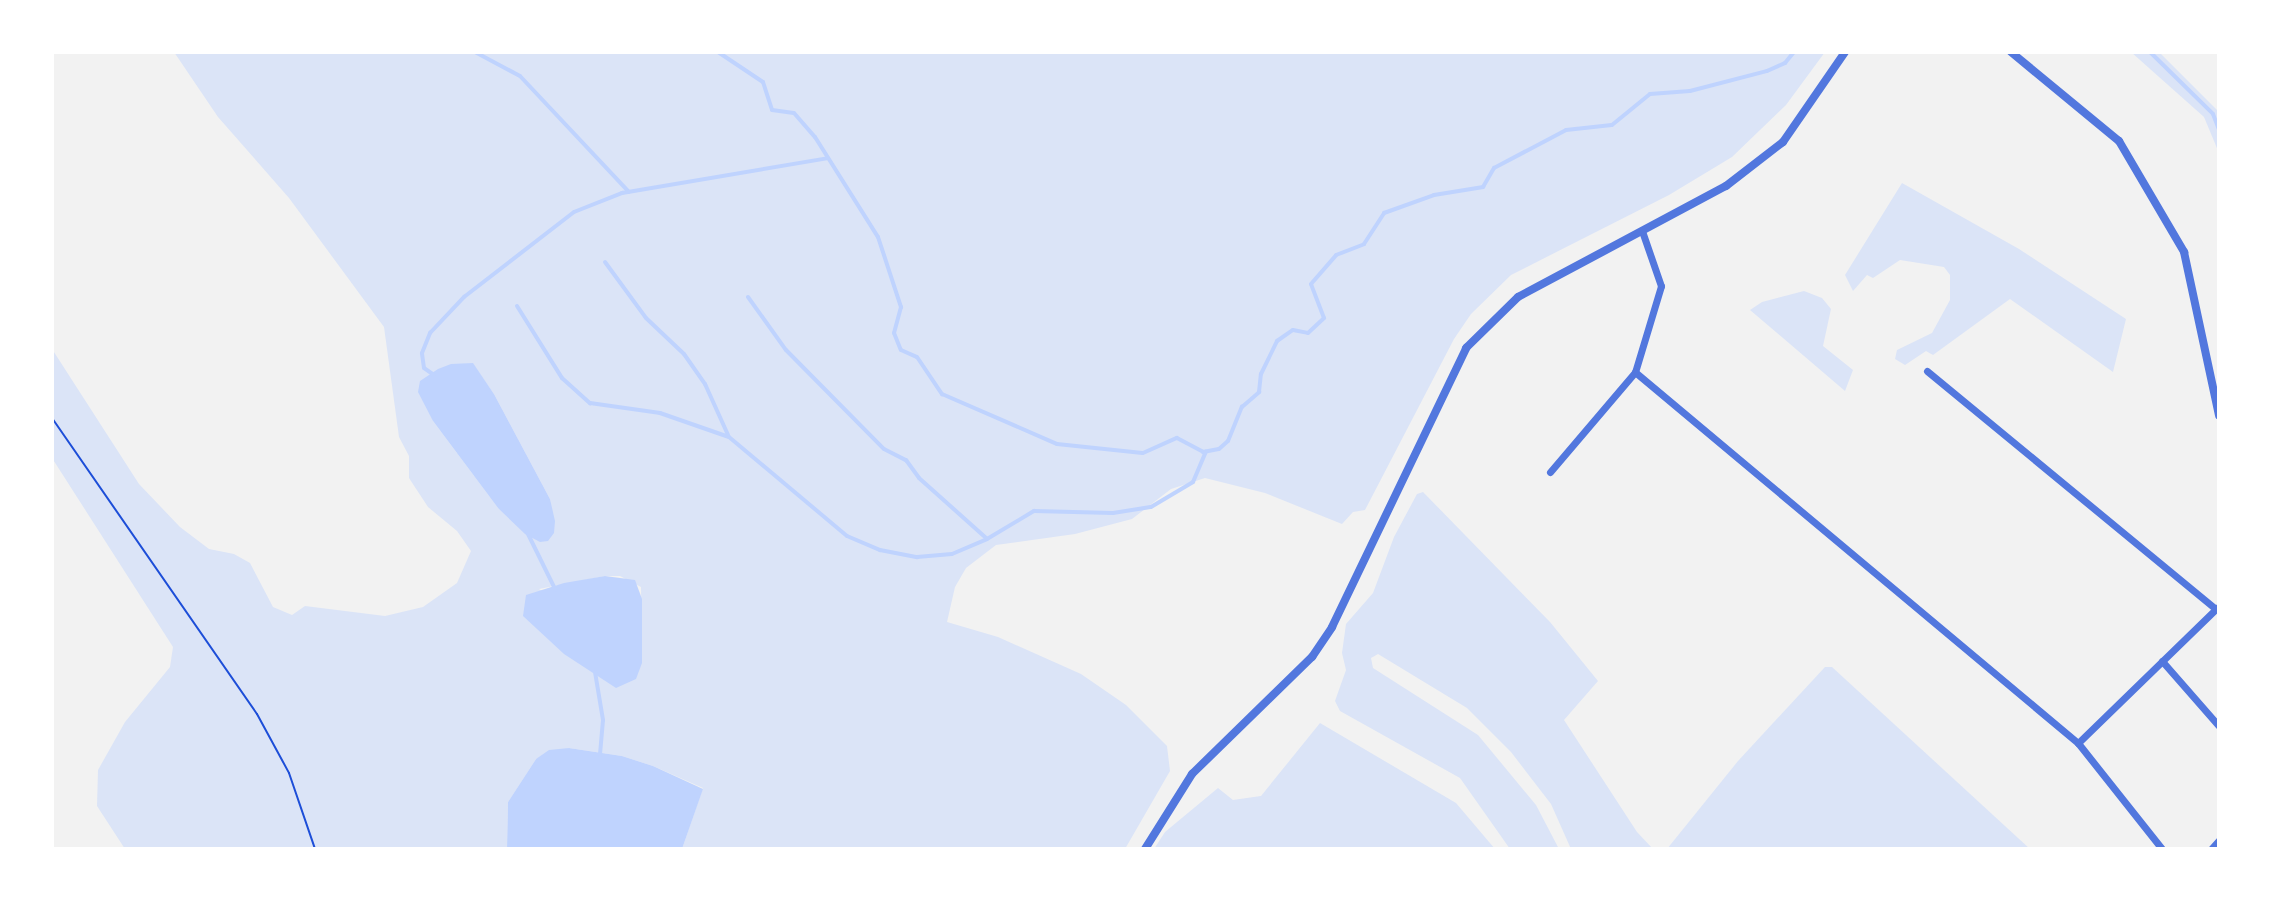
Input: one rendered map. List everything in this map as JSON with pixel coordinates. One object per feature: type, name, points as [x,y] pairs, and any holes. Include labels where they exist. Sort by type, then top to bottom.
[{"type":"street","points":[[1145,849],[1192,774],[1312,657],[1332,627],[1466,348],[1518,297],[1726,186],[1783,142],[1845,52]]},
{"type":"street","points":[[2011,52],[2059,88],[2119,141],[2184,252],[2219,415]]},
{"type":"street","points":[[1550,472],[1635,372],[1661,286],[1642,231]]},
{"type":"street","points":[[1927,371],[2217,608],[2078,743]]},
{"type":"street","points":[[1635,372],[2078,743],[2162,849]]},
{"type":"street","points":[[2162,661],[2219,726]]},
{"type":"street","points":[[2211,849],[2219,840]]},
{"type":"path","points":[[52,418],[257,714],[289,773],[315,849]]},
{"type":"shaded area","points":[[174,52],[1825,52],[1786,105],[1732,157],[1669,195],[1511,275],[1471,314],[1454,339],[1365,510],[1353,512],[1342,524],[1265,493],[1205,478],[1171,489],[1132,519],[1075,534],[996,545],[966,568],[955,587],[947,622],[998,637],[1081,674],[1126,705],[1167,746],[1170,771],[1125,849],[682,849],[703,788],[622,756],[569,748],[536,759],[508,802],[507,849],[125,849],[97,806],[98,770],[125,722],[170,667],[173,647],[52,458],[52,349],[139,484],[180,527],[209,549],[234,554],[250,563],[273,607],[292,615],[305,606],[385,616],[423,607],[457,583],[471,551],[457,531],[428,507],[409,478],[409,456],[399,437],[384,327],[289,198],[218,117]],"holes":[[[473,364],[494,394],[550,499],[554,533],[498,508],[433,421]],[[620,576],[641,587],[642,663],[539,589]]]},
{"type":"shaded area","points":[[2131,52],[2159,52],[2218,111],[2219,153],[2204,117]]},
{"type":"shaded area","points":[[1902,183],[2019,249],[2126,319],[2113,372],[2010,299],[1933,355],[1926,351],[1905,365],[1895,359],[1897,350],[1932,333],[1950,300],[1950,275],[1944,267],[1900,260],[1873,278],[1867,275],[1853,291],[1845,275]]},
{"type":"shaded area","points":[[1804,291],[1822,298],[1831,309],[1823,346],[1853,370],[1845,391],[1750,310],[1762,302]]},
{"type":"shaded area","points":[[1423,492],[1550,622],[1598,681],[1564,720],[1637,832],[1653,849],[1571,849],[1551,804],[1511,752],[1467,708],[1378,654],[1371,658],[1373,668],[1478,735],[1536,805],[1559,849],[1510,849],[1460,778],[1340,711],[1335,701],[1346,670],[1342,653],[1346,624],[1373,593],[1394,537],[1417,494]]},
{"type":"shaded area","points":[[1825,667],[1832,667],[2030,849],[1667,849],[1738,761]]},
{"type":"shaded area","points":[[1320,723],[1456,803],[1495,849],[1154,849],[1165,832],[1218,788],[1233,800],[1261,796]]},
{"type":"water","points":[[473,363],[494,394],[550,499],[555,521],[554,533],[548,541],[540,542],[525,534],[498,508],[433,421],[418,392],[420,381],[438,369],[451,364]]},
{"type":"water","points":[[605,576],[635,580],[642,599],[642,663],[636,679],[616,688],[564,654],[523,616],[526,595],[564,583]]},
{"type":"water","points":[[569,748],[622,756],[653,766],[703,789],[682,849],[507,849],[508,802],[536,759],[549,750]]},
{"type":"waterway","points":[[475,52],[520,76],[629,192]]},
{"type":"waterway","points":[[718,52],[763,82],[772,110],[794,113],[815,137],[878,237],[901,307],[894,333],[901,350],[917,357],[942,394],[1057,444],[1143,453],[1177,438],[1203,452],[1219,449],[1228,441],[1242,407],[1259,392],[1261,374],[1277,341],[1293,330],[1308,333],[1324,318],[1311,284],[1336,255],[1364,244],[1384,213],[1434,195],[1483,187],[1494,168],[1566,130],[1612,125],[1650,94],[1690,91],[1767,71],[1785,63],[1794,52]]},
{"type":"waterway","points":[[2150,52],[2213,114],[2219,130]]},
{"type":"waterway","points":[[434,375],[424,368],[422,353],[430,333],[464,297],[574,212],[622,193],[828,158]]},
{"type":"waterway","points":[[605,262],[646,318],[684,354],[705,384],[728,435]]},
{"type":"waterway","points":[[748,297],[786,350],[884,449],[906,460],[919,478],[986,538]]},
{"type":"waterway","points":[[517,306],[562,378],[590,403],[660,413],[729,437],[847,536],[880,550],[917,557],[952,554],[987,539],[1034,511],[1113,513],[1151,507],[1193,482],[1206,452]]},
{"type":"waterway","points":[[527,532],[555,589]]},
{"type":"waterway","points":[[595,672],[603,720],[600,755]]}]
